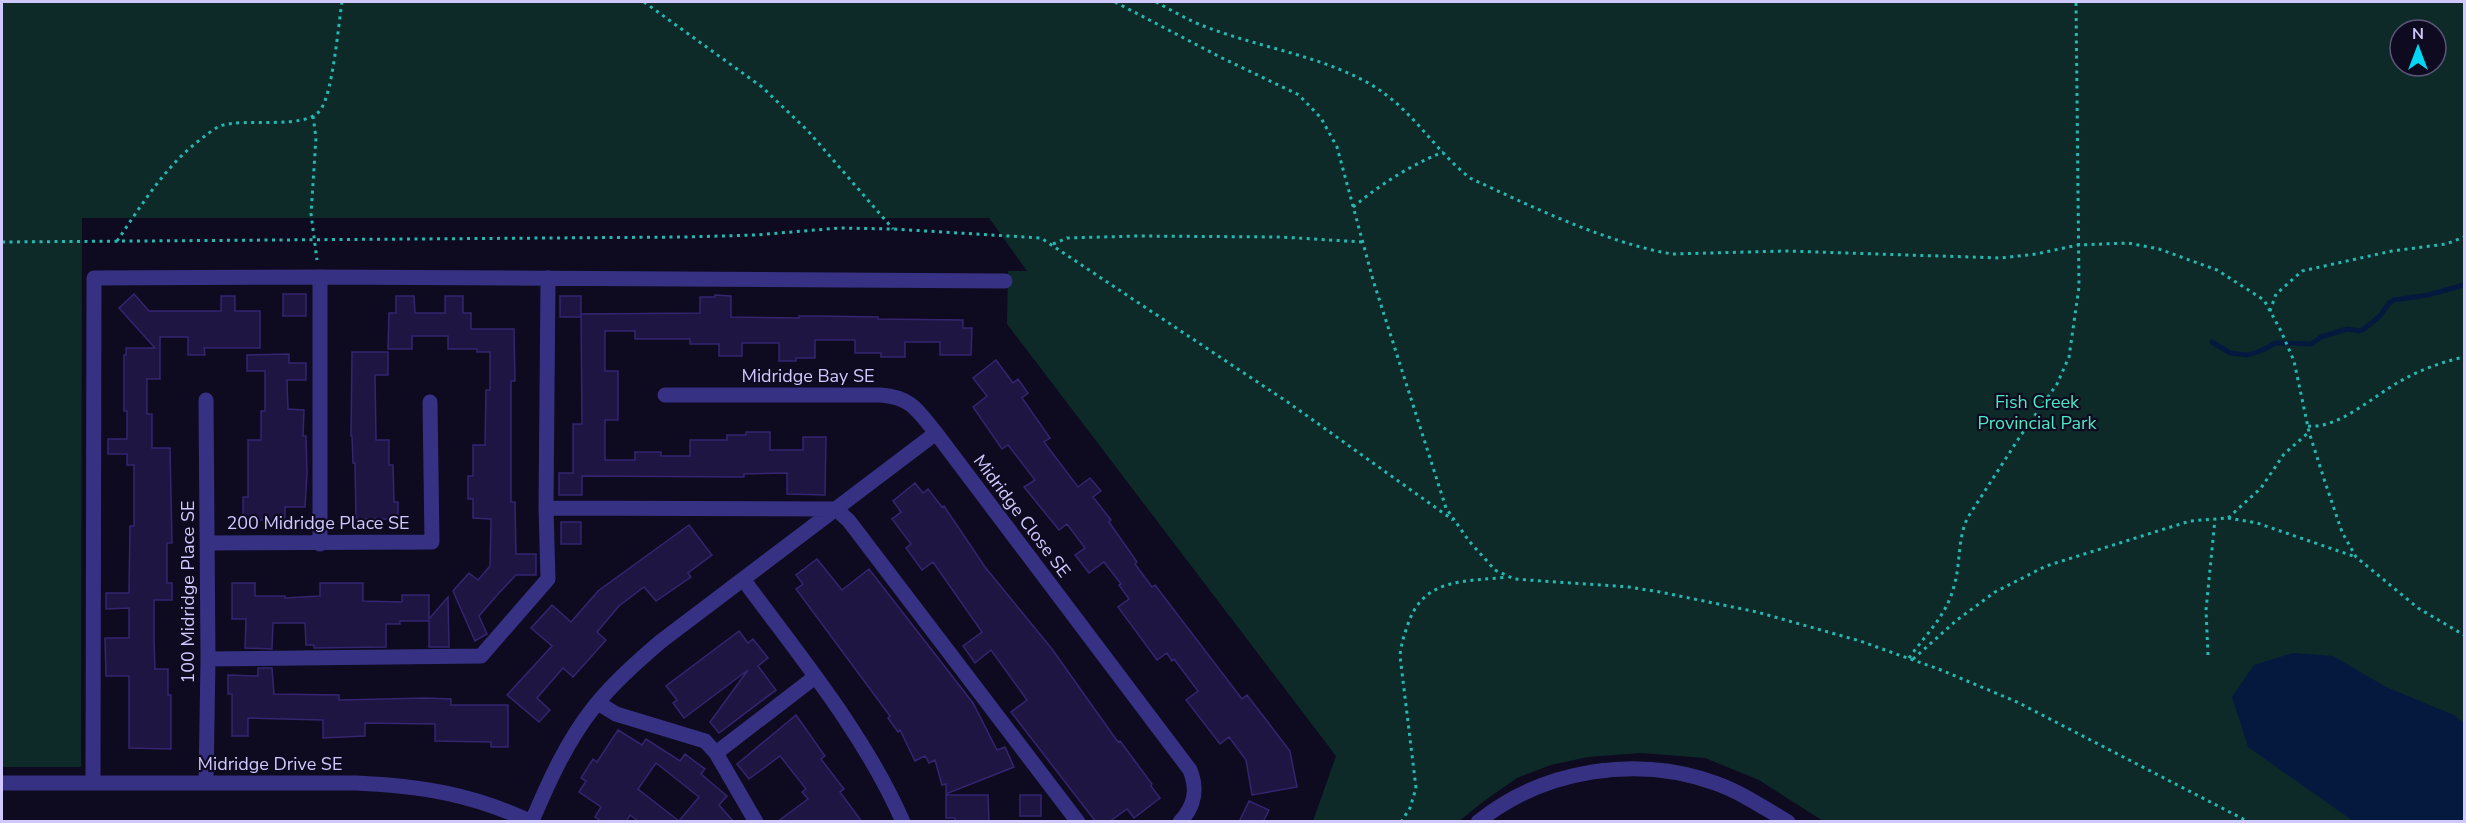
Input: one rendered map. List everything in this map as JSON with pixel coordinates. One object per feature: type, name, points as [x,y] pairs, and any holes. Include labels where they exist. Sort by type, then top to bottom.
[{"type":"street","points":[[320,277],[320,544]]},
{"type":"street","points":[[93,783],[94,278],[1005,281]]},
{"type":"street","points":[[208,659],[481,656],[548,579],[546,508],[548,278]]},
{"type":"street","name":"Midridge Bay SE","points":[[665,395],[893,396],[912,405],[936,433]]},
{"type":"street","name":"100 Midridge Place SE","points":[[206,400],[208,543],[206,783]]},
{"type":"street","name":"200 Midridge Place SE","points":[[208,543],[432,542],[430,402]]},
{"type":"street","points":[[532,821],[566,748],[598,703],[620,678],[660,642],[936,433]]},
{"type":"street","name":"Midridge Close SE","points":[[936,433],[1190,770],[1194,779],[1194,799],[1187,814],[1180,822]]},
{"type":"street","points":[[546,508],[836,509],[849,521],[1078,822]]},
{"type":"street","points":[[743,579],[815,677],[880,774],[903,822]]},
{"type":"street","points":[[716,753],[815,677]]},
{"type":"street","points":[[598,703],[616,714],[705,741],[716,753],[756,822]]},
{"type":"street","points":[[1478,822],[1528,791],[1556,780],[1583,773],[1640,769],[1684,774],[1716,783],[1788,822]]},
{"type":"street","name":"Midridge Drive SE","points":[[2,783],[407,785],[467,797],[532,821]]},
{"type":"path","points":[[2,242],[117,241],[152,190],[181,155],[218,126],[238,122],[307,120],[321,111],[329,91],[342,2]]},
{"type":"path","points":[[644,2],[762,87],[808,131],[893,228]]},
{"type":"path","points":[[1114,2],[1299,94],[1322,118],[1337,147],[1362,242],[1446,508],[1483,558],[1495,570],[1507,577]]},
{"type":"path","points":[[1156,2],[1207,28],[1323,64],[1369,84],[1406,110],[1456,167],[1470,178],[1613,239],[1672,254],[1785,251],[1987,258],[2036,254],[2078,245],[2128,243],[2189,258],[2217,270],[2264,300],[2270,310],[2294,361],[2309,432],[2342,532],[2356,557]]},
{"type":"path","points":[[1911,659],[1946,610],[1957,574],[1962,528],[2019,438],[2057,384],[2070,357],[2077,312],[2076,2]]},
{"type":"path","points":[[313,116],[316,138],[311,214],[315,242]]},
{"type":"path","points":[[1353,207],[1380,185],[1407,168],[1443,152]]},
{"type":"path","points":[[1053,244],[1067,238],[1137,236],[1281,237],[1362,242]]},
{"type":"path","points":[[2270,310],[2276,294],[2302,271],[2392,251],[2446,244],[2464,237]]},
{"type":"path","points":[[2308,426],[2317,427],[2350,414],[2374,396],[2402,380],[2445,361],[2464,357]]},
{"type":"path","points":[[2228,518],[2261,488],[2284,454],[2309,432]]},
{"type":"path","points":[[1911,659],[1995,591],[2046,566],[2190,521],[2228,518],[2257,523],[2356,557],[2418,608],[2464,635]]},
{"type":"path","points":[[2208,655],[2206,610],[2215,519]]},
{"type":"path","points":[[1401,822],[1410,808],[1416,788],[1400,656],[1403,638],[1414,608],[1422,597],[1439,587],[1466,581],[1507,577],[1538,582],[1629,587],[1702,601],[1799,623],[1911,659],[1982,687],[2049,718],[2249,822]]},
{"type":"green space","name":"Fish Creek Provincial Park","points":[[2,2],[2464,2],[2464,821],[1823,821],[1759,780],[1705,758],[1641,753],[1588,757],[1551,765],[1517,778],[1459,821],[1313,821],[1336,756],[1007,324],[1008,271],[1027,271],[989,218],[82,218],[81,767],[2,767]]},
{"type":"water","points":[[2293,653],[2333,656],[2386,687],[2454,715],[2464,723],[2464,821],[2353,821],[2248,747],[2232,697],[2254,665]]},
{"type":"building","points":[[134,294],[149,311],[221,311],[221,296],[235,296],[235,311],[260,311],[260,348],[204,348],[205,355],[188,355],[188,337],[160,337],[160,379],[147,379],[147,414],[152,414],[152,448],[170,448],[172,543],[167,543],[167,583],[172,583],[172,600],[154,600],[154,640],[155,669],[168,669],[168,695],[171,695],[171,749],[129,748],[129,676],[106,676],[105,638],[129,638],[129,608],[106,609],[106,593],[129,593],[130,526],[134,526],[134,465],[127,465],[127,454],[108,454],[108,439],[127,439],[127,411],[124,411],[126,348],[155,348],[119,308]]},
{"type":"building","points":[[283,294],[306,294],[306,316],[283,316]]},
{"type":"building","points":[[715,295],[731,296],[731,317],[820,316],[963,320],[963,328],[972,328],[971,355],[940,355],[940,342],[905,342],[905,357],[881,357],[881,353],[855,353],[855,340],[815,340],[815,358],[779,361],[779,343],[742,343],[742,356],[719,356],[719,344],[690,344],[690,339],[635,339],[635,331],[605,331],[605,371],[618,371],[618,420],[605,420],[605,460],[635,460],[635,452],[661,452],[661,456],[690,456],[690,440],[727,440],[727,435],[746,435],[746,432],[770,432],[770,450],[803,450],[803,437],[826,437],[825,495],[787,494],[787,473],[744,474],[744,477],[582,476],[582,495],[559,495],[559,473],[573,473],[573,424],[582,424],[581,314],[700,313],[700,297],[715,297]]},
{"type":"building","points":[[396,296],[414,296],[415,313],[445,313],[445,296],[463,296],[463,313],[471,313],[471,329],[514,329],[515,381],[511,381],[511,502],[515,502],[516,554],[536,554],[536,575],[516,575],[498,594],[479,616],[487,634],[475,641],[453,591],[469,573],[478,580],[490,566],[491,519],[473,518],[473,499],[468,499],[468,476],[473,476],[473,445],[485,445],[486,390],[490,390],[490,352],[477,352],[477,349],[448,349],[448,336],[412,336],[412,349],[388,349],[389,313],[396,313]]},
{"type":"building","points":[[560,296],[581,296],[581,317],[560,317]]},
{"type":"building","points":[[352,352],[388,352],[388,375],[375,375],[376,440],[389,440],[389,465],[393,465],[394,502],[398,502],[398,519],[356,519],[355,463],[353,463],[351,436]]},
{"type":"building","points":[[289,354],[289,363],[306,363],[306,380],[287,380],[288,409],[304,410],[303,436],[306,436],[307,473],[305,507],[285,507],[285,520],[243,520],[243,497],[248,497],[248,440],[261,440],[261,411],[265,411],[265,371],[247,371],[247,355]]},
{"type":"building","points":[[996,360],[1013,383],[1018,379],[1028,393],[1022,398],[1050,438],[1044,442],[1078,487],[1090,478],[1101,491],[1093,497],[1111,520],[1109,522],[1152,587],[1155,585],[1242,699],[1247,695],[1290,751],[1297,787],[1252,795],[1246,760],[1229,737],[1220,744],[1186,700],[1198,691],[1167,653],[1157,660],[1118,607],[1129,599],[1119,585],[1121,584],[1104,562],[1089,573],[1075,555],[1085,548],[1067,524],[1059,530],[1024,487],[1035,480],[1008,445],[1002,449],[973,407],[987,396],[973,378]]},
{"type":"building","points":[[915,483],[923,493],[928,489],[942,507],[944,506],[985,567],[1052,649],[1118,742],[1120,741],[1152,784],[1151,786],[1160,798],[1134,818],[1127,809],[1109,822],[1096,822],[1011,712],[1027,700],[991,650],[975,663],[963,646],[982,632],[933,562],[922,570],[906,548],[911,544],[892,519],[901,512],[893,501]]},
{"type":"building","points":[[561,522],[581,522],[581,544],[561,544]]},
{"type":"building","points":[[689,525],[712,555],[688,573],[691,577],[656,601],[644,587],[619,606],[597,632],[606,640],[591,657],[573,677],[563,668],[537,698],[550,710],[539,722],[507,695],[552,646],[531,628],[552,605],[571,622],[598,591]]},
{"type":"building","points":[[817,559],[842,590],[869,569],[973,703],[997,750],[1005,747],[1014,767],[946,794],[946,784],[942,785],[935,760],[929,763],[925,756],[915,761],[900,730],[898,732],[888,718],[890,716],[796,589],[803,584],[796,575]]},
{"type":"building","points":[[232,583],[255,583],[255,596],[285,596],[285,598],[320,596],[320,583],[363,583],[363,601],[402,602],[402,595],[429,595],[429,619],[448,597],[449,647],[429,647],[429,621],[400,621],[400,624],[386,624],[386,647],[314,648],[314,645],[306,645],[305,623],[273,623],[272,649],[245,648],[246,619],[232,619]]},
{"type":"building","points":[[739,631],[748,643],[753,639],[768,658],[758,666],[776,690],[719,733],[710,722],[748,670],[684,718],[673,703],[677,700],[666,686]]},
{"type":"building","points":[[258,668],[272,668],[274,694],[339,695],[339,700],[451,699],[451,705],[508,705],[508,747],[491,747],[491,742],[435,741],[435,724],[365,723],[365,736],[323,738],[323,720],[248,718],[248,736],[232,736],[232,694],[228,694],[228,675],[258,676]]},
{"type":"building","points":[[796,715],[825,756],[821,759],[844,789],[840,792],[862,822],[777,822],[808,799],[802,792],[806,789],[780,756],[749,779],[737,764]]},
{"type":"building","points":[[618,730],[642,745],[646,739],[680,761],[685,754],[705,769],[701,774],[727,796],[719,805],[734,822],[639,822],[630,815],[626,822],[602,822],[595,817],[601,807],[579,792],[586,781],[581,778],[593,759],[597,762]],"holes":[[[656,763],[699,797],[679,821],[638,789]]]},
{"type":"building","points":[[946,795],[988,795],[989,822],[955,822],[955,818],[946,818]]},
{"type":"building","points":[[1020,795],[1041,795],[1041,816],[1020,816]]},
{"type":"building","points":[[1249,801],[1269,810],[1263,822],[1239,822]]},
{"type":"waterway","points":[[2212,342],[2230,353],[2248,355],[2275,343],[2311,344],[2321,337],[2347,329],[2359,331],[2364,329],[2394,300],[2428,295],[2464,285]]}]
